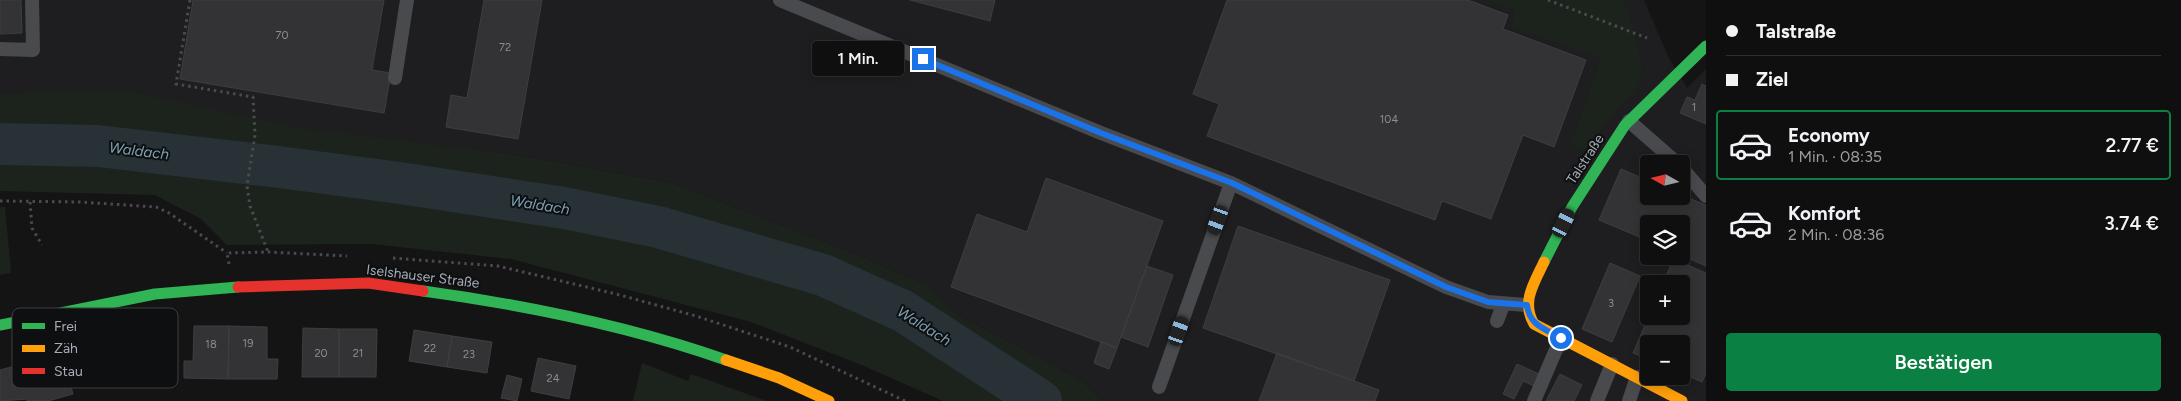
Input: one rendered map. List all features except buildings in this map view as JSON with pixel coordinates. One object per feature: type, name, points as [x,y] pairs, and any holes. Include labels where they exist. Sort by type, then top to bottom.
[{"type":"street","name":"Talstraße","points":[[1527,305],[1532,287],[1572,207],[1596,167],[1629,121],[1706,46]]},
{"type":"street","name":"Iselshauser Straße","points":[[85,308],[155,294],[260,285],[368,283],[489,300],[614,327],[696,350],[779,378],[829,401]]},
{"type":"street","points":[[1527,305],[1528,314],[1534,324],[1682,401]]},
{"type":"lane","points":[[0,50],[33,50],[32,0]]},
{"type":"lane","points":[[395,78],[407,0]]},
{"type":"lane","points":[[780,0],[1101,133],[1232,183],[1444,292],[1503,305],[1527,305]]},
{"type":"lane","points":[[1629,121],[1668,155]]},
{"type":"lane","points":[[1690,176],[1702,194],[1706,196]]},
{"type":"lane","points":[[1159,387],[1232,183]]},
{"type":"lane","points":[[1497,321],[1503,305]]},
{"type":"lane","points":[[1534,401],[1561,338]]},
{"type":"lane","points":[[1597,401],[1612,364]]},
{"type":"lane","points":[[1629,401],[1637,378]]},
{"type":"path","points":[[190,0],[176,84],[254,97],[255,135],[248,186],[250,206],[268,252]]},
{"type":"path","points":[[1548,0],[1647,38]]},
{"type":"path","points":[[0,201],[156,207],[169,212],[227,253]]},
{"type":"path","points":[[30,202],[32,228],[42,245]]},
{"type":"shaded area","points":[[0,0],[1644,0],[1669,58],[1687,88],[1706,69],[1706,401],[1102,401],[1083,381],[957,314],[927,285],[851,252],[672,183],[518,155],[0,96]]},
{"type":"shaded area","points":[[1484,0],[1623,0],[1640,53],[1642,74],[1640,82],[1583,151],[1571,145],[1601,58],[1512,27],[1515,10]]},
{"type":"shaded area","points":[[127,91],[299,128],[518,155],[672,183],[851,252],[927,285],[957,314],[1083,381],[1102,401],[943,401],[864,366],[751,322],[511,259],[371,244],[227,245],[201,219],[155,195],[0,191],[0,94]]},
{"type":"shaded area","points":[[0,207],[5,207],[11,273],[0,275]]},
{"type":"shaded area","points":[[642,363],[688,381],[691,374],[767,401],[633,401]]},
{"type":"waterway","name":"Waldach","points":[[0,144],[98,146],[271,166],[564,208],[658,227],[823,275],[903,311],[1041,401]]},
{"type":"traffic: fast","points":[[1544,262],[1572,207],[1625,125],[1706,46]]},
{"type":"traffic: fast","points":[[85,308],[155,294],[238,287]]},
{"type":"traffic: fast","points":[[423,291],[500,303],[576,318],[652,337],[726,360]]},
{"type":"traffic: fast","points":[[0,325],[12,323]]},
{"type":"traffic: slow","points":[[1544,262],[1530,293],[1530,316],[1534,324],[1682,401]]},
{"type":"traffic: slow","points":[[726,360],[779,378],[829,401]]},
{"type":"traffic: jam","points":[[238,287],[368,283],[423,291]]},
{"type":"route","points":[[923,59],[1101,133],[1232,183],[1446,287],[1488,302],[1503,305],[1527,305],[1528,314],[1534,324],[1561,338]]}]
